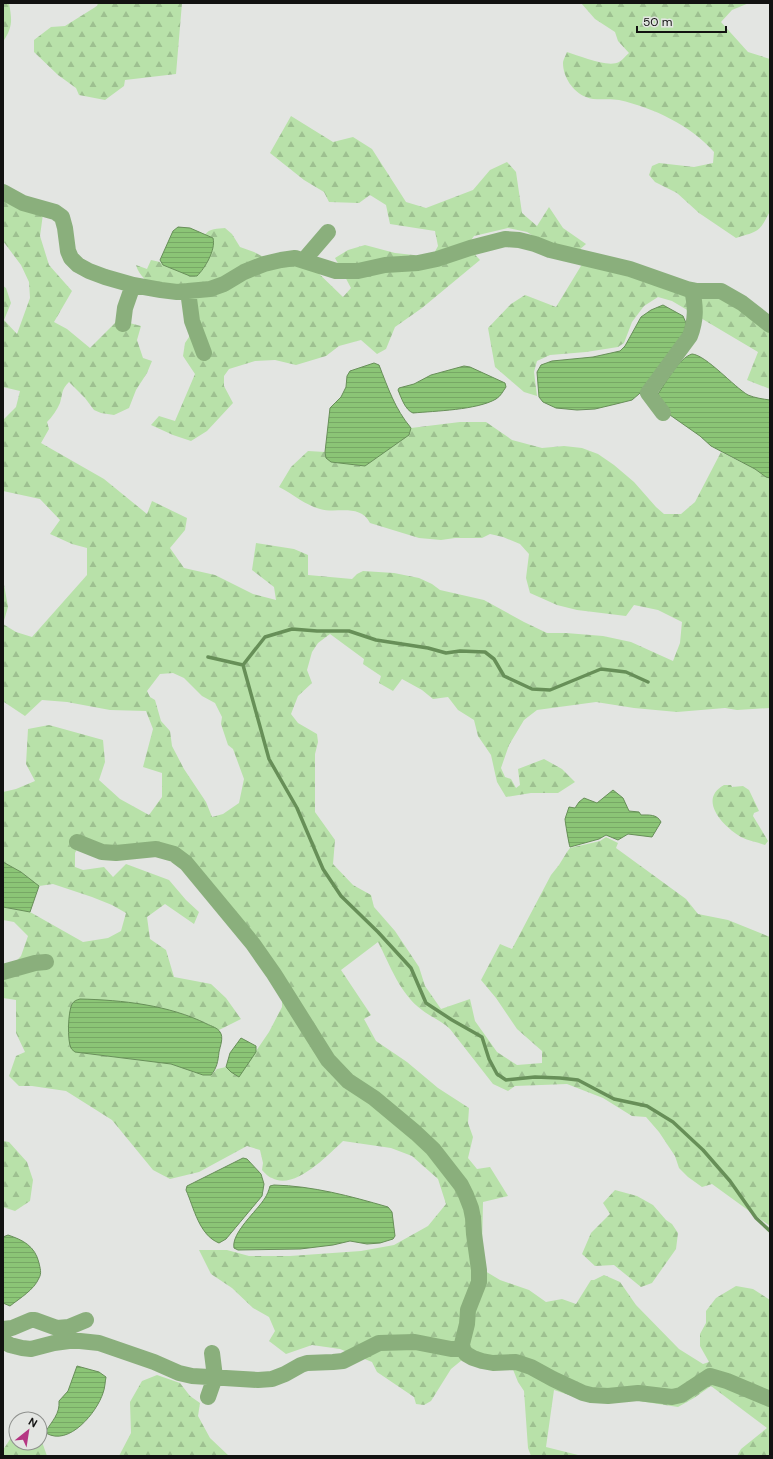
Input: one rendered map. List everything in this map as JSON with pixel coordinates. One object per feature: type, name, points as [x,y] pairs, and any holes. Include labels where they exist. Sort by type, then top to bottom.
[{"type":"street","points":[[3,192],[23,203],[55,212],[62,217],[68,251],[71,258],[78,265],[89,271],[133,285],[177,292],[210,290],[224,284],[244,272],[264,264],[295,258],[336,271],[358,271],[385,265],[418,263],[437,259],[504,239],[519,240],[550,250],[630,269],[692,290],[721,291],[742,303],[770,326]]},
{"type":"street","points":[[304,260],[328,232]]},
{"type":"street","points":[[123,324],[125,308],[133,285]]},
{"type":"street","points":[[663,413],[648,393],[690,336],[694,326],[696,310],[692,290]]},
{"type":"street","points":[[188,292],[192,321],[204,353]]},
{"type":"street","points":[[77,842],[102,852],[116,853],[156,849],[174,854],[186,863],[253,944],[274,974],[328,1060],[348,1081],[374,1098],[416,1133],[433,1149],[461,1185],[471,1208],[479,1270],[479,1282],[468,1310],[467,1324],[462,1344],[462,1348],[466,1354],[482,1361],[516,1362],[531,1367],[582,1393],[591,1395],[608,1396],[638,1394],[672,1397],[681,1395],[710,1376],[727,1381],[770,1399]]},
{"type":"street","points":[[3,972],[34,963],[46,962]]},
{"type":"street","points":[[3,1329],[12,1328],[31,1320],[57,1328],[69,1327],[86,1320]]},
{"type":"street","points":[[3,1341],[22,1348],[31,1349],[54,1343],[80,1340],[99,1343],[154,1362],[179,1374],[258,1380],[272,1379],[301,1365],[343,1360],[373,1346],[386,1342],[415,1342],[451,1349],[462,1348]]},
{"type":"street","points":[[208,1397],[215,1377],[212,1353]]},
{"type":"green space","points":[[3,3],[9,3],[11,23],[9,32],[3,42]]},
{"type":"green space","points":[[98,3],[182,3],[176,74],[125,80],[124,86],[105,100],[79,95],[76,88],[58,75],[34,52],[34,40],[51,27],[65,26],[97,6]]},
{"type":"green space","points":[[581,3],[749,3],[732,10],[721,22],[748,52],[770,59],[770,211],[758,230],[736,238],[699,213],[677,193],[655,182],[649,175],[652,166],[659,163],[694,167],[713,163],[714,152],[694,134],[671,119],[632,103],[611,99],[589,98],[581,95],[573,88],[567,79],[563,68],[563,62],[567,52],[608,64],[619,62],[629,53],[618,41],[615,32],[595,19]]},
{"type":"green space","points":[[291,116],[333,142],[353,137],[372,149],[406,202],[426,208],[473,190],[490,170],[507,162],[516,172],[522,213],[537,226],[549,207],[563,228],[586,244],[578,251],[543,242],[527,232],[508,228],[474,236],[467,246],[480,260],[422,308],[395,327],[386,349],[377,354],[361,340],[339,346],[326,356],[296,365],[275,360],[255,361],[229,369],[224,376],[224,386],[233,403],[207,431],[191,441],[173,435],[151,425],[159,416],[175,421],[195,374],[183,356],[185,343],[197,325],[191,300],[167,292],[151,284],[139,273],[136,265],[147,269],[151,260],[160,262],[163,265],[190,276],[197,276],[206,264],[211,253],[213,243],[212,238],[205,235],[211,230],[225,228],[232,234],[240,247],[254,252],[279,265],[312,267],[343,297],[351,288],[335,258],[348,250],[365,245],[395,253],[432,257],[438,246],[435,231],[390,224],[386,205],[370,195],[359,203],[329,202],[324,192],[304,180],[270,153]]},
{"type":"green space","points":[[3,197],[43,214],[40,236],[49,265],[72,291],[54,322],[67,329],[90,348],[118,320],[141,326],[137,340],[143,358],[152,361],[147,373],[136,390],[129,408],[114,415],[101,413],[94,410],[85,398],[69,382],[63,390],[60,403],[53,416],[47,422],[49,429],[41,443],[104,479],[147,514],[152,501],[187,518],[185,530],[170,548],[184,568],[215,575],[253,594],[276,600],[274,587],[252,570],[256,543],[294,549],[308,555],[308,575],[352,579],[363,571],[394,573],[419,578],[432,584],[440,590],[484,600],[547,633],[603,636],[631,642],[673,661],[680,643],[682,622],[658,610],[634,605],[626,616],[577,610],[557,605],[530,593],[526,578],[529,554],[520,544],[503,537],[490,534],[482,538],[455,538],[441,540],[419,538],[370,523],[366,517],[354,511],[320,509],[304,502],[279,487],[291,467],[308,451],[325,452],[325,455],[331,462],[365,466],[409,435],[411,428],[460,422],[486,422],[512,440],[542,448],[564,446],[582,448],[598,454],[634,482],[664,514],[681,514],[695,502],[721,452],[770,478],[770,708],[737,710],[725,708],[677,712],[634,708],[596,702],[537,710],[524,720],[509,745],[501,768],[505,777],[511,779],[516,788],[520,785],[518,769],[544,759],[562,769],[575,782],[558,793],[531,793],[506,797],[497,782],[491,755],[478,736],[474,720],[458,710],[448,697],[433,699],[422,690],[402,679],[393,691],[379,683],[381,676],[363,664],[364,659],[330,634],[318,643],[312,652],[307,670],[312,683],[298,696],[291,714],[298,723],[317,734],[318,742],[315,754],[315,812],[335,840],[333,864],[353,885],[371,895],[374,907],[395,931],[419,967],[425,986],[441,1009],[470,999],[475,1021],[497,1052],[517,1065],[542,1063],[542,1051],[517,1029],[496,998],[481,980],[500,944],[512,949],[551,875],[570,848],[600,841],[606,837],[618,843],[616,848],[686,899],[698,914],[728,920],[770,937],[770,1226],[712,1184],[702,1187],[688,1177],[679,1168],[675,1156],[659,1132],[646,1117],[632,1116],[603,1098],[567,1084],[515,1086],[508,1091],[493,1084],[450,1029],[422,1010],[408,996],[396,979],[378,942],[341,970],[371,1015],[364,1019],[376,1041],[407,1062],[438,1088],[469,1108],[468,1123],[473,1137],[468,1158],[477,1169],[490,1167],[508,1196],[483,1202],[482,1248],[485,1271],[500,1280],[529,1290],[546,1302],[562,1299],[576,1304],[591,1280],[604,1275],[620,1282],[636,1305],[679,1349],[703,1364],[709,1362],[700,1346],[700,1334],[706,1323],[706,1311],[716,1298],[736,1286],[753,1289],[770,1300],[770,1456],[737,1456],[741,1449],[767,1428],[711,1386],[678,1407],[639,1401],[578,1398],[554,1390],[546,1447],[582,1456],[531,1456],[528,1448],[524,1391],[518,1382],[508,1357],[462,1360],[451,1369],[431,1401],[424,1405],[416,1404],[414,1397],[377,1372],[372,1362],[340,1349],[312,1345],[286,1354],[269,1341],[275,1331],[269,1317],[253,1308],[232,1288],[211,1274],[199,1250],[227,1250],[249,1256],[290,1256],[361,1251],[394,1245],[428,1226],[446,1204],[438,1179],[412,1156],[391,1148],[343,1141],[329,1155],[310,1170],[290,1180],[281,1181],[268,1176],[262,1170],[263,1163],[260,1150],[247,1146],[199,1172],[170,1179],[153,1170],[112,1120],[66,1091],[32,1086],[19,1086],[9,1076],[16,1056],[25,1052],[16,1033],[16,1000],[3,998],[3,975],[21,956],[28,936],[14,922],[3,920],[3,907],[30,912],[83,942],[108,938],[121,931],[126,913],[112,905],[92,897],[53,884],[39,886],[21,872],[3,862],[3,792],[16,789],[35,781],[26,764],[28,729],[49,725],[103,740],[105,762],[99,780],[120,799],[149,815],[162,797],[162,773],[143,767],[153,729],[146,711],[110,710],[67,702],[42,700],[25,716],[4,702],[3,624],[16,632],[32,637],[87,575],[87,548],[72,544],[50,534],[60,520],[40,499],[3,491],[3,420],[16,407],[20,391],[3,387],[3,286],[6,288],[11,303],[4,320],[17,334],[30,298],[29,282],[21,265],[3,241]],"holes":[[[173,673],[184,678],[202,696],[215,703],[222,717],[221,724],[228,745],[233,749],[244,779],[239,803],[223,814],[212,817],[206,802],[184,769],[172,746],[170,731],[161,721],[155,700],[150,697],[147,691],[160,674]],[[81,841],[97,846],[176,850],[282,991],[282,1007],[269,1032],[239,1076],[231,1072],[226,1067],[217,1069],[211,1075],[203,1075],[171,1064],[75,1052],[72,1048],[68,1036],[72,1003],[99,1000],[151,1007],[179,1013],[201,1021],[219,1030],[241,1019],[226,998],[211,984],[174,977],[166,950],[150,939],[147,917],[165,904],[194,924],[199,912],[186,900],[169,880],[126,864],[113,877],[104,867],[83,870],[75,867],[75,853]]]},
{"type":"green space","points":[[584,261],[720,295],[770,329],[770,389],[747,380],[758,352],[672,301],[658,297],[644,306],[632,322],[624,343],[618,347],[586,352],[550,355],[537,361],[534,372],[537,396],[524,392],[495,367],[488,328],[511,304],[525,295],[556,307]]},
{"type":"green space","points":[[3,579],[8,607],[3,624]]},
{"type":"green space","points":[[724,785],[731,785],[732,787],[743,786],[749,790],[759,811],[754,813],[753,816],[768,841],[765,845],[747,840],[734,833],[716,813],[713,805],[713,798],[716,791]]},
{"type":"green space","points":[[3,1141],[9,1142],[27,1162],[33,1180],[30,1201],[15,1211],[3,1207]]},
{"type":"green space","points":[[615,1190],[637,1196],[653,1205],[666,1220],[672,1224],[678,1233],[676,1249],[652,1283],[641,1287],[614,1265],[595,1266],[582,1254],[591,1233],[610,1214],[603,1203]]},
{"type":"green space","points":[[157,1375],[180,1383],[190,1396],[200,1403],[198,1416],[210,1438],[229,1456],[119,1456],[131,1433],[130,1402],[142,1381]]},
{"type":"green space","points":[[8,1442],[8,1451],[45,1451],[47,1456],[3,1456],[3,1450]]},
{"type":"shaded area","points":[[178,227],[190,228],[213,238],[214,243],[211,253],[206,264],[197,276],[190,276],[163,265],[160,260],[173,231]]},
{"type":"shaded area","points":[[663,305],[683,316],[686,323],[684,333],[647,387],[632,400],[595,409],[577,410],[556,408],[543,402],[539,397],[537,372],[541,365],[552,361],[593,357],[620,351],[625,346],[641,317],[651,310]]},
{"type":"shaded area","points":[[692,354],[712,365],[748,395],[770,400],[770,478],[711,446],[700,436],[670,415],[658,394],[682,360]]},
{"type":"shaded area","points":[[374,363],[379,365],[396,406],[411,428],[409,435],[365,466],[331,462],[326,458],[325,452],[330,408],[341,397],[346,387],[347,376],[350,371]]},
{"type":"shaded area","points":[[464,366],[470,367],[505,383],[506,387],[501,395],[488,403],[478,406],[444,411],[413,413],[408,409],[402,400],[398,390],[399,388],[414,384],[431,375]]},
{"type":"shaded area","points":[[613,790],[623,798],[629,811],[639,812],[641,815],[652,816],[659,819],[661,822],[652,837],[628,834],[618,840],[606,835],[599,839],[570,847],[565,819],[569,807],[575,808],[584,798],[597,803]]},
{"type":"shaded area","points":[[3,862],[21,872],[39,886],[30,912],[3,907]]},
{"type":"shaded area","points":[[80,999],[129,1002],[161,1008],[177,1012],[218,1029],[222,1039],[215,1070],[211,1075],[203,1075],[171,1064],[75,1052],[71,1049],[70,1044],[69,1019],[72,1004]]},
{"type":"shaded area","points":[[241,1038],[256,1046],[256,1052],[239,1077],[226,1067],[230,1053]]},
{"type":"shaded area","points":[[243,1158],[247,1159],[261,1174],[264,1184],[262,1196],[226,1239],[219,1243],[207,1234],[198,1220],[186,1190],[187,1186]]},
{"type":"shaded area","points":[[270,1186],[303,1187],[346,1195],[388,1207],[392,1212],[395,1236],[393,1239],[380,1243],[367,1244],[350,1241],[333,1245],[300,1249],[238,1250],[234,1248],[234,1242],[240,1229],[265,1198]]},
{"type":"shaded area","points":[[8,1235],[28,1244],[35,1252],[41,1272],[34,1286],[10,1306],[3,1303],[3,1237]]},
{"type":"shaded area","points":[[77,1366],[99,1372],[106,1377],[104,1391],[100,1401],[81,1425],[73,1432],[64,1435],[55,1436],[48,1434],[48,1428],[57,1414],[59,1401],[68,1391]]},
{"type":"waterway","points":[[208,657],[243,665],[265,637],[292,629],[349,631],[376,640],[428,648],[446,653],[460,651],[485,652],[494,659],[504,676],[532,689],[550,690],[601,669],[626,672],[648,682]]},
{"type":"waterway","points":[[243,665],[269,759],[297,808],[323,869],[341,896],[378,932],[411,968],[426,1003],[482,1037],[489,1059],[497,1074],[506,1080],[535,1077],[578,1080],[614,1099],[647,1106],[673,1122],[703,1150],[730,1181],[756,1218],[770,1231]]}]
